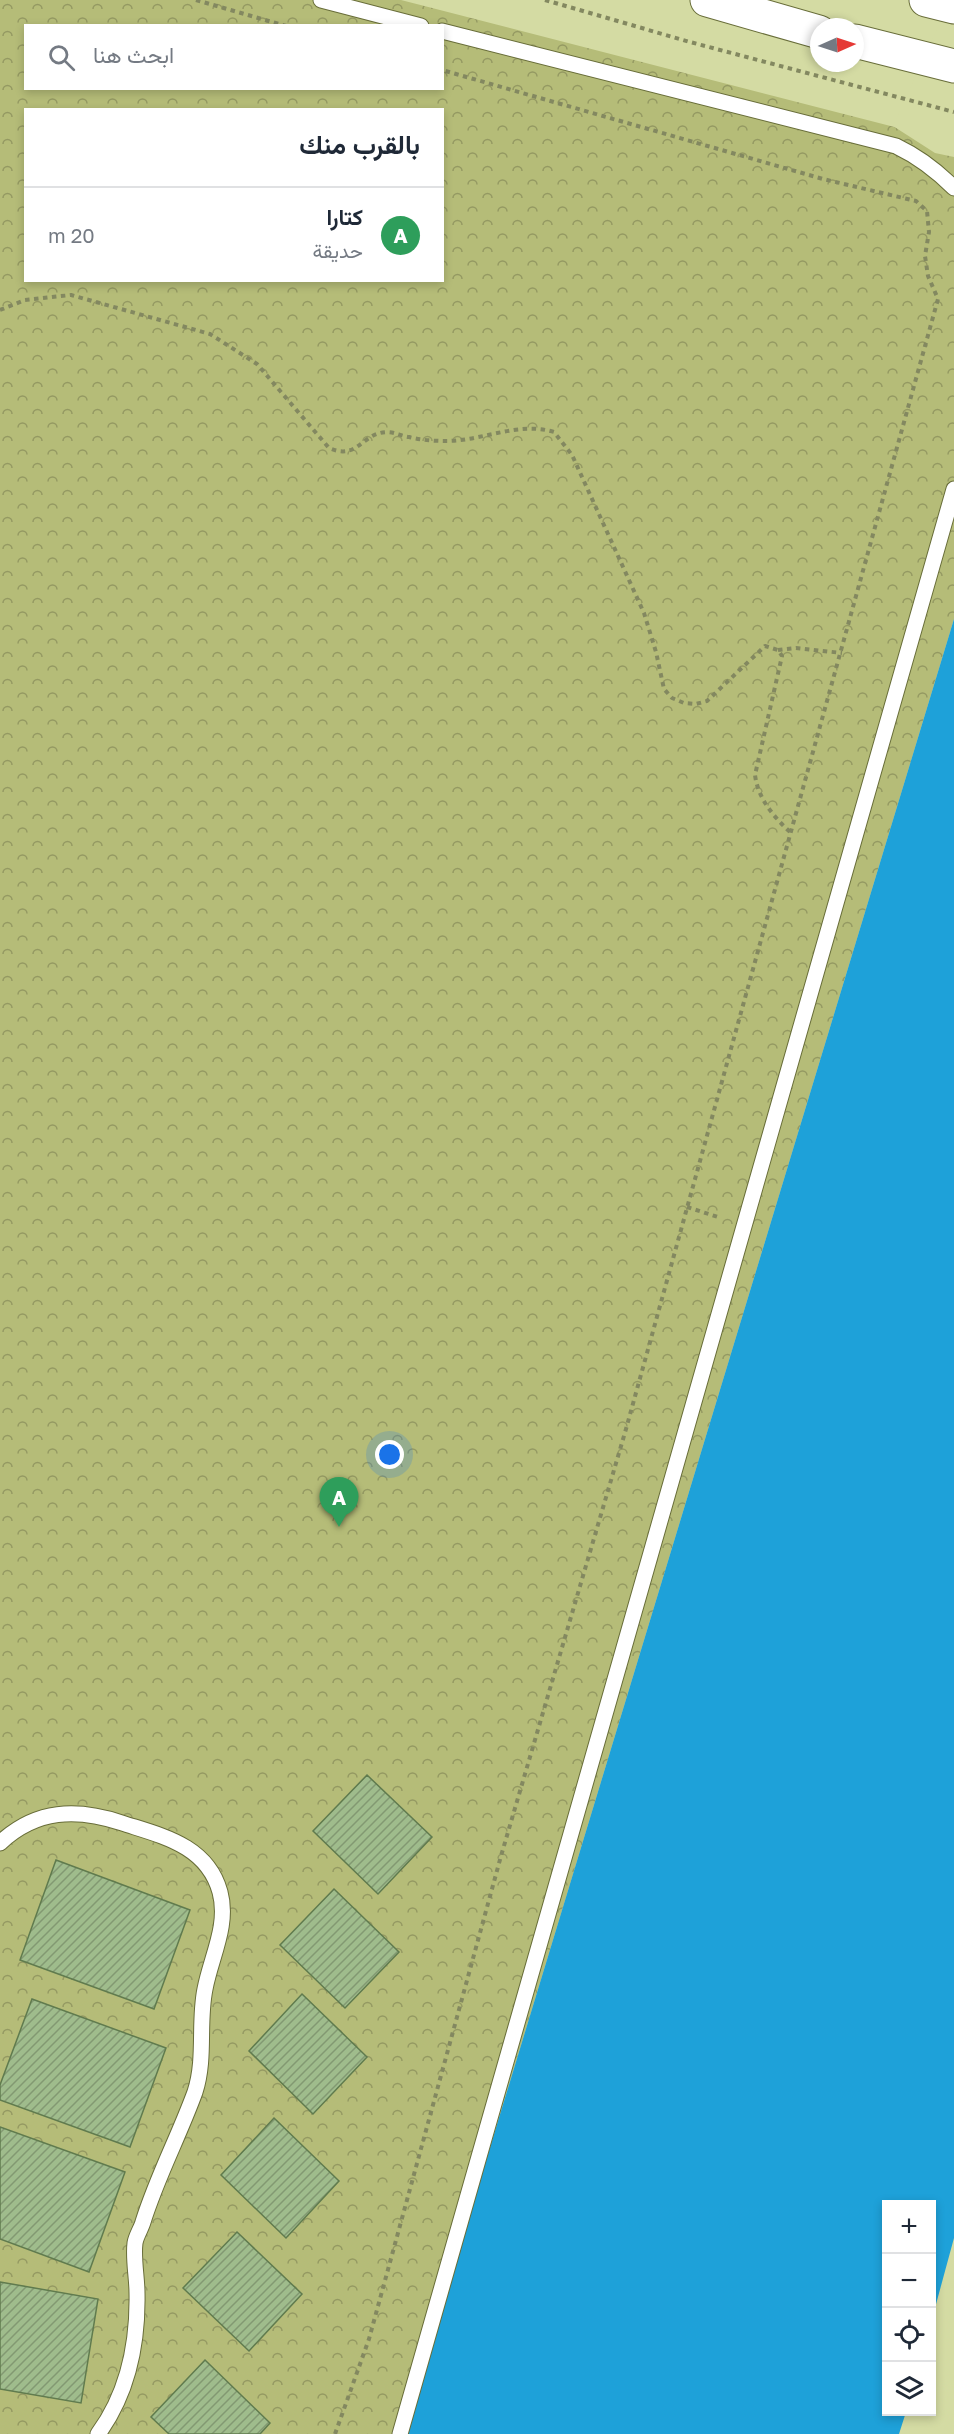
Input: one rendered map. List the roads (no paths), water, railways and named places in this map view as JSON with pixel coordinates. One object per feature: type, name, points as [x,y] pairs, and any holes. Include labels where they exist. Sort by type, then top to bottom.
[{"type":"street","points":[[707,0],[810,29]]},
{"type":"street","points":[[926,0],[954,7]]},
{"type":"street","points":[[864,43],[954,66]]},
{"type":"lane","points":[[321,0],[413,24]]},
{"type":"lane","points":[[444,32],[896,146],[935,169],[954,188]]},
{"type":"lane","points":[[400,2434],[954,489]]},
{"type":"lane","points":[[0,1842],[21,1826],[50,1814],[91,1814],[111,1819],[173,1839],[188,1848],[202,1859],[212,1874],[223,1906],[219,1938],[205,1991],[200,2073],[135,2242],[135,2347],[115,2406],[98,2434]]},
{"type":"water","points":[[954,619],[954,2238],[936,2304],[936,2200],[882,2200],[882,2416],[905,2416],[899,2434],[403,2434]]},
{"type":"place","name":"كتارا","points":[[339,1527]]}]
